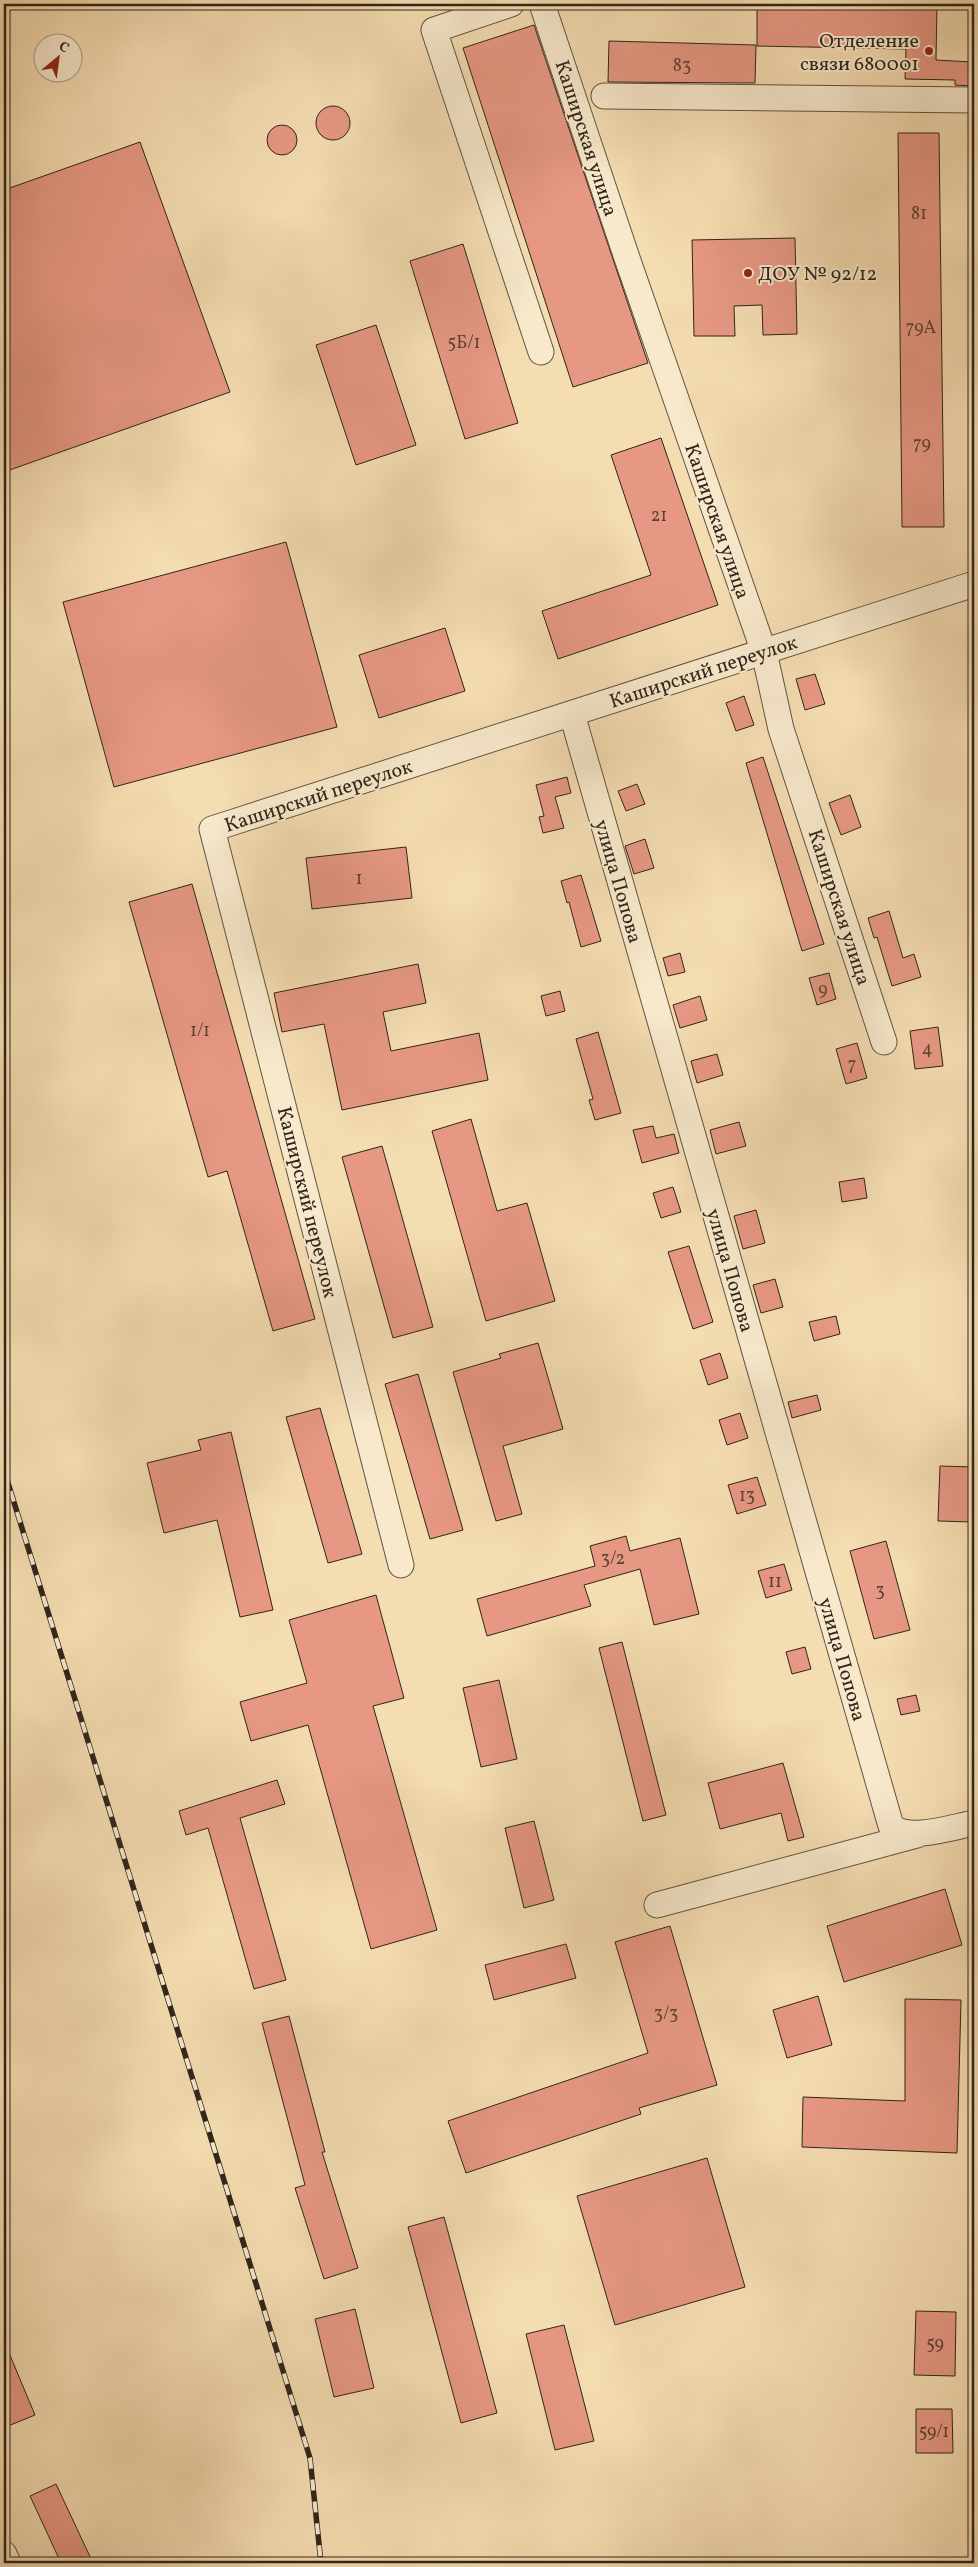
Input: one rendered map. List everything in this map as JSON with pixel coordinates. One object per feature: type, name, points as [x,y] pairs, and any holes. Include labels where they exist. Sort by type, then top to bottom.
[{"type":"street","points":[[511,4],[434,30],[541,352]]},
{"type":"street","name":"Каширская улица","points":[[542,4],[626,255],[764,652],[781,729],[884,1042]]},
{"type":"street","points":[[604,96],[974,100]]},
{"type":"street","name":"Каширский переулок","points":[[402,1565],[212,829],[974,584]]},
{"type":"street","name":"улица Попова","points":[[572,714],[891,1826],[906,1834],[936,1830]]},
{"type":"street","points":[[656,1905],[936,1830],[974,1823]]},
{"type":"street","points":[[4,2554],[8,2563]]},
{"type":"building","points":[[757,4],[906,6],[906,4],[937,4],[936,60],[972,62],[972,86],[955,85],[955,80],[905,79],[906,49],[757,46]]},
{"type":"building","points":[[534,25],[648,363],[573,387],[463,48]]},
{"type":"building","points":[[609,41],[756,45],[755,83],[608,82]]},
{"type":"building","points":[[333,106],[345,111],[350,123],[345,135],[333,140],[321,135],[316,123],[321,111]]},
{"type":"building","points":[[282,125],[288,126],[296,134],[296,146],[288,154],[282,155],[276,154],[268,146],[267,140],[268,134],[276,126]]},
{"type":"building","points":[[898,133],[939,133],[944,527],[902,527]]},
{"type":"building","points":[[140,142],[230,392],[4,472],[4,190]]},
{"type":"building","points":[[795,238],[797,334],[763,335],[762,305],[734,306],[735,336],[694,336],[692,240]]},
{"type":"building","points":[[463,244],[518,423],[465,439],[410,261]]},
{"type":"building","points":[[376,325],[416,445],[356,465],[316,345]]},
{"type":"building","points":[[661,438],[718,605],[558,659],[542,611],[651,575],[611,455]]},
{"type":"building","points":[[286,542],[337,727],[114,787],[63,602]]},
{"type":"building","points":[[445,628],[465,691],[379,718],[359,655]]},
{"type":"building","points":[[815,674],[825,704],[805,710],[796,679]]},
{"type":"building","points":[[744,696],[754,725],[736,731],[726,703]]},
{"type":"building","points":[[763,757],[824,944],[802,951],[746,763]]},
{"type":"building","points":[[567,777],[571,793],[555,797],[564,828],[543,833],[539,817],[544,816],[536,785]]},
{"type":"building","points":[[637,784],[645,804],[626,811],[618,791]]},
{"type":"building","points":[[850,795],[861,827],[841,835],[829,803]]},
{"type":"building","points":[[645,839],[654,868],[634,874],[625,846]]},
{"type":"building","points":[[406,847],[412,898],[312,909],[306,858]]},
{"type":"building","points":[[581,875],[601,941],[581,947],[569,902],[567,903],[561,881]]},
{"type":"building","points":[[192,884],[315,1319],[273,1331],[227,1171],[208,1177],[129,902]]},
{"type":"building","points":[[889,911],[903,958],[914,954],[921,977],[892,986],[877,937],[874,938],[868,918]]},
{"type":"building","points":[[680,953],[685,972],[668,976],[663,958]]},
{"type":"building","points":[[418,964],[426,1003],[383,1012],[391,1051],[479,1033],[488,1080],[342,1110],[324,1024],[282,1032],[274,993]]},
{"type":"building","points":[[829,973],[836,999],[817,1005],[809,978]]},
{"type":"building","points":[[560,991],[565,1011],[546,1016],[541,996]]},
{"type":"building","points":[[700,996],[707,1020],[680,1028],[673,1005]]},
{"type":"building","points":[[938,1027],[943,1066],[915,1069],[910,1031]]},
{"type":"building","points":[[598,1032],[621,1113],[595,1120],[589,1100],[593,1099],[576,1039]]},
{"type":"building","points":[[857,1043],[867,1078],[846,1084],[836,1049]]},
{"type":"building","points":[[717,1054],[723,1075],[697,1083],[691,1061]]},
{"type":"building","points":[[471,1119],[497,1211],[527,1203],[555,1301],[486,1321],[432,1131]]},
{"type":"building","points":[[739,1122],[746,1146],[716,1154],[710,1130]]},
{"type":"building","points":[[653,1126],[656,1138],[674,1134],[679,1153],[642,1163],[633,1130]]},
{"type":"building","points":[[382,1146],[433,1327],[393,1338],[342,1157]]},
{"type":"building","points":[[864,1178],[867,1198],[842,1202],[839,1182]]},
{"type":"building","points":[[673,1187],[681,1212],[661,1218],[653,1193]]},
{"type":"building","points":[[756,1210],[765,1243],[743,1249],[734,1216]]},
{"type":"building","points":[[689,1246],[713,1322],[693,1329],[668,1252]]},
{"type":"building","points":[[775,1279],[783,1307],[761,1313],[753,1285]]},
{"type":"building","points":[[836,1316],[840,1334],[814,1341],[809,1322]]},
{"type":"building","points":[[538,1343],[563,1429],[503,1446],[522,1514],[496,1521],[453,1372],[501,1358],[499,1354]]},
{"type":"building","points":[[720,1353],[728,1378],[708,1385],[700,1360]]},
{"type":"building","points":[[418,1374],[463,1530],[430,1539],[385,1384]]},
{"type":"building","points":[[817,1395],[821,1410],[792,1418],[788,1402]]},
{"type":"building","points":[[320,1408],[362,1554],[328,1563],[286,1417]]},
{"type":"building","points":[[740,1413],[748,1438],[727,1445],[719,1420]]},
{"type":"building","points":[[231,1432],[273,1610],[240,1617],[217,1520],[164,1533],[147,1463],[201,1450],[198,1440]]},
{"type":"building","points":[[940,1466],[973,1467],[972,1522],[938,1521]]},
{"type":"building","points":[[757,1477],[766,1505],[737,1514],[728,1485]]},
{"type":"building","points":[[626,1536],[630,1551],[680,1538],[699,1614],[654,1625],[640,1569],[584,1585],[591,1606],[487,1636],[477,1599],[595,1566],[590,1546]]},
{"type":"building","points":[[886,1541],[910,1630],[874,1639],[850,1551]]},
{"type":"building","points":[[784,1564],[792,1590],[766,1598],[758,1571]]},
{"type":"building","points":[[376,1595],[404,1698],[373,1706],[437,1930],[371,1949],[308,1725],[251,1741],[240,1702],[307,1683],[289,1620]]},
{"type":"building","points":[[622,1642],[666,1815],[643,1821],[599,1648]]},
{"type":"building","points":[[805,1647],[811,1669],[792,1674],[786,1652]]},
{"type":"building","points":[[499,1680],[517,1759],[481,1767],[463,1688]]},
{"type":"building","points":[[916,1695],[920,1711],[901,1715],[897,1699]]},
{"type":"building","points":[[783,1763],[804,1837],[788,1841],[781,1813],[720,1829],[708,1783]]},
{"type":"building","points":[[277,1780],[285,1804],[240,1818],[286,1980],[254,1989],[208,1828],[186,1835],[179,1811]]},
{"type":"building","points":[[534,1821],[554,1900],[524,1908],[505,1828]]},
{"type":"building","points":[[945,1889],[962,1945],[844,1982],[827,1926]]},
{"type":"building","points":[[670,1926],[717,2085],[639,2108],[641,2114],[466,2173],[448,2121],[648,2053],[615,1942]]},
{"type":"building","points":[[566,1944],[576,1978],[494,2000],[485,1965]]},
{"type":"building","points":[[818,1996],[832,2045],[787,2058],[773,2010]]},
{"type":"building","points":[[905,1999],[961,2000],[957,2153],[802,2147],[803,2097],[905,2101]]},
{"type":"building","points":[[289,2016],[325,2152],[322,2152],[358,2268],[324,2279],[295,2188],[305,2185],[262,2023]]},
{"type":"building","points":[[707,2158],[745,2287],[615,2325],[577,2196]]},
{"type":"building","points":[[444,2217],[497,2413],[461,2423],[408,2227]]},
{"type":"building","points":[[355,2309],[374,2388],[334,2397],[315,2319]]},
{"type":"building","points":[[916,2311],[956,2312],[955,2376],[914,2375]]},
{"type":"building","points":[[564,2325],[594,2441],[555,2450],[526,2334]]},
{"type":"building","points":[[4,2341],[35,2415],[8,2426],[4,2417]]},
{"type":"building","points":[[916,2409],[952,2409],[953,2453],[916,2453]]},
{"type":"building","points":[[56,2484],[93,2563],[61,2563],[30,2496]]},
{"type":"railway","points":[[4,1470],[310,2458],[321,2563]]},
{"type":"place","name":"Отделение связи 680001","points":[[929,51]]},
{"type":"place","name":"ДОУ № 92/12","points":[[748,273]]}]
